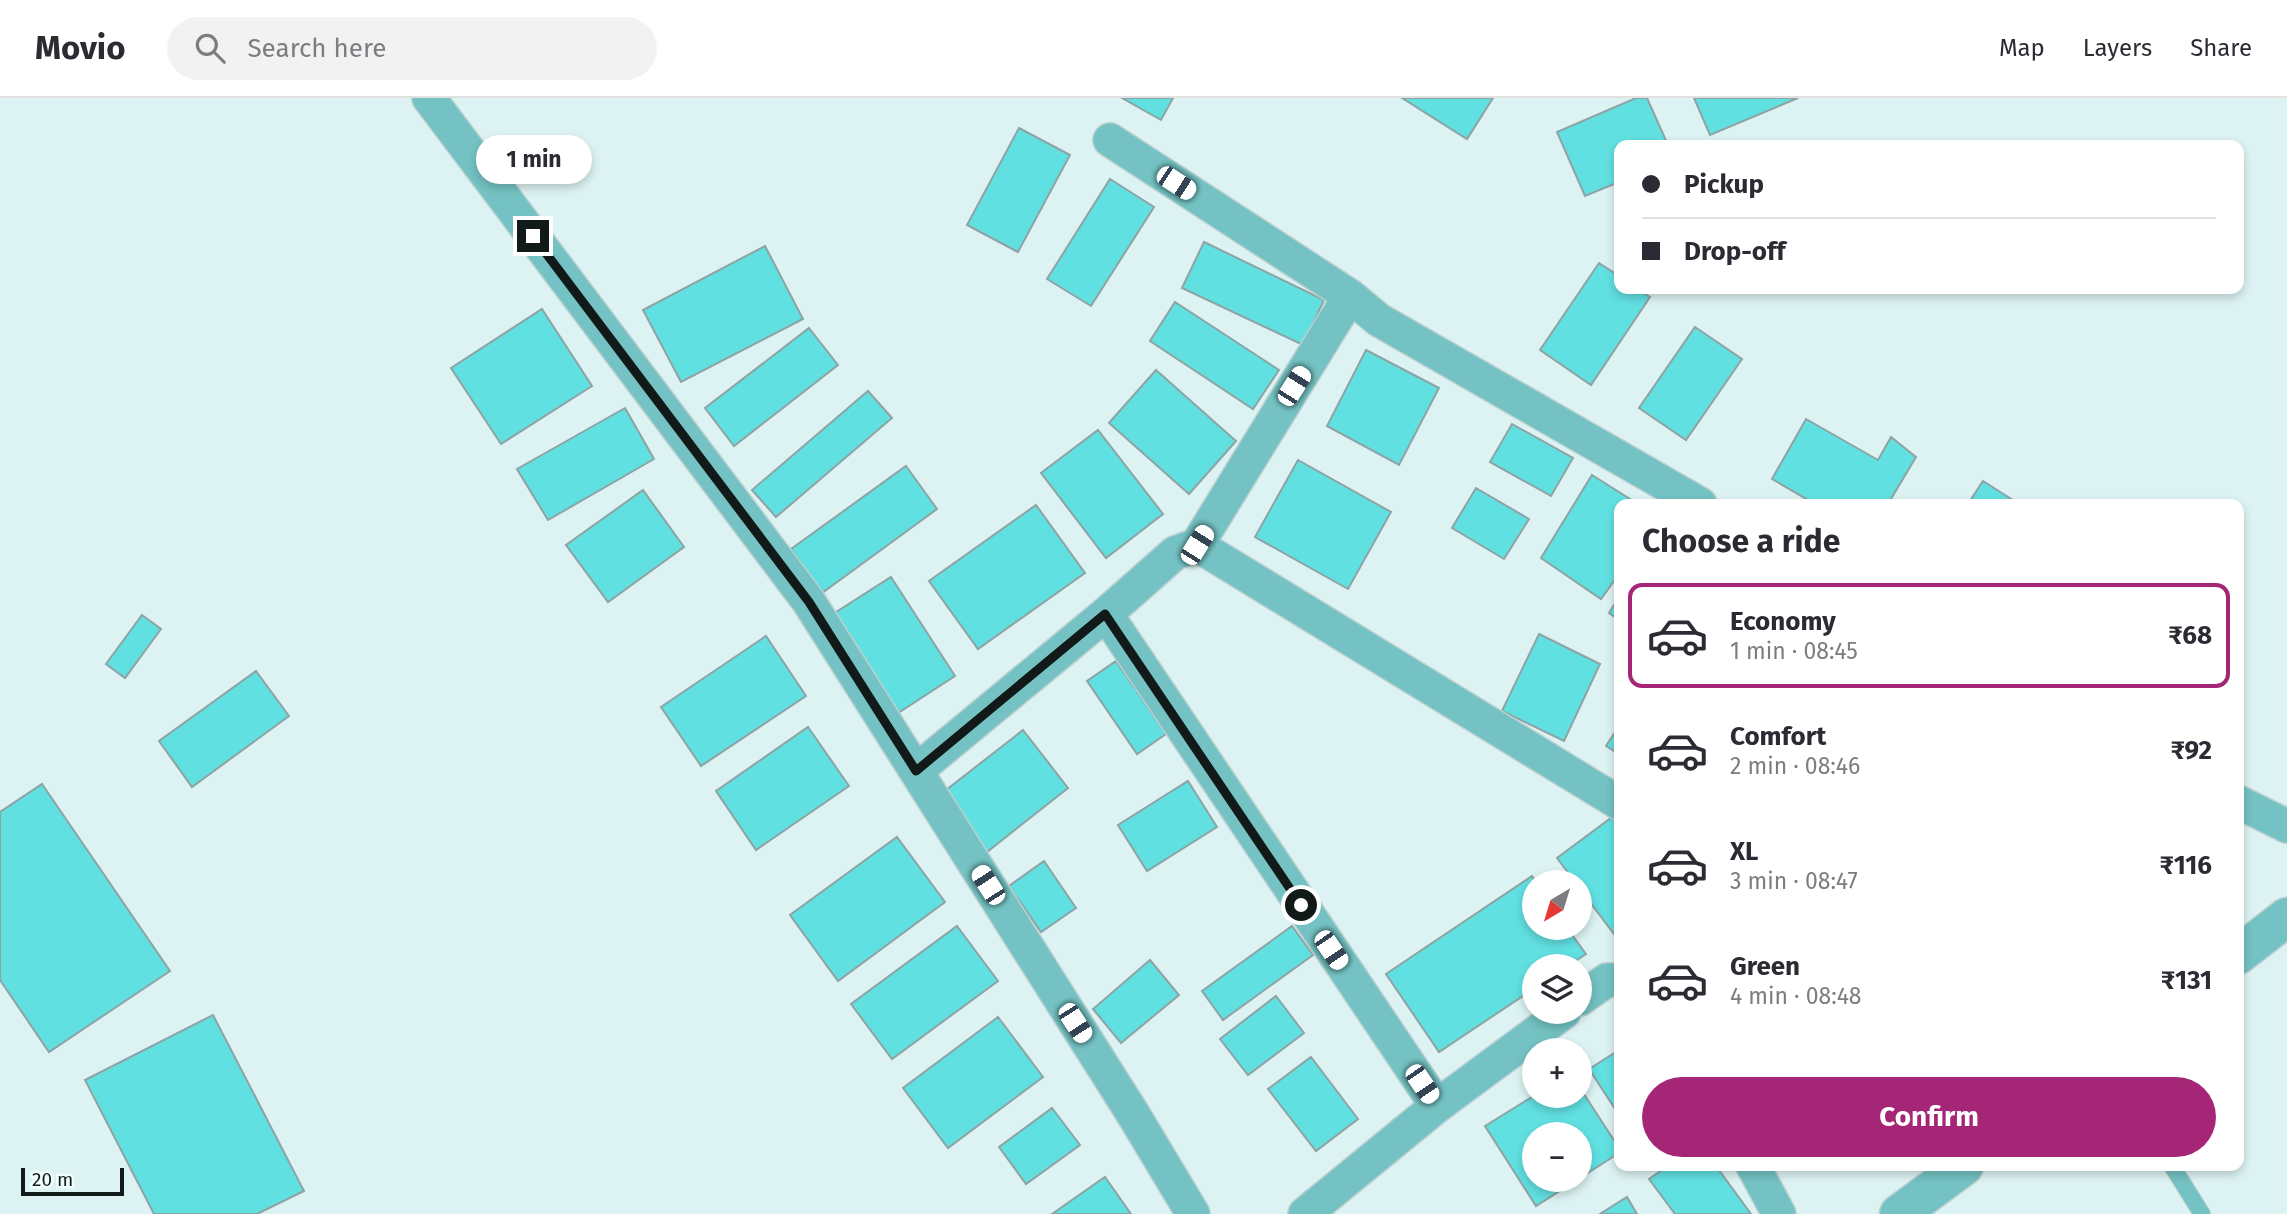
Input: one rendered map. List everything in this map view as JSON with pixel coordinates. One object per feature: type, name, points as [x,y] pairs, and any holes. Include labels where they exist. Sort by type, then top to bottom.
[{"type":"street","points":[[429,98],[809,602],[1133,1114],[1193,1214]]},
{"type":"street","points":[[1110,140],[1350,296],[1380,320],[1691,499]]},
{"type":"street","points":[[916,771],[1175,553],[1197,545],[1350,296]]},
{"type":"street","points":[[1197,545],[1614,800]]},
{"type":"street","points":[[1105,614],[1437,1107]]},
{"type":"street","points":[[2244,805],[2287,825]]},
{"type":"street","points":[[2244,950],[2287,917]]},
{"type":"street","points":[[1592,991],[1607,980],[1614,980]]},
{"type":"street","points":[[1305,1214],[1437,1107],[1548,1024]]},
{"type":"street","points":[[1755,1171],[1779,1214]]},
{"type":"street","points":[[1899,1214],[1957,1171]]},
{"type":"lane","points":[[2175,1171],[2202,1214]]},
{"type":"building","points":[[1122,98],[1173,98],[1161,120]]},
{"type":"building","points":[[1402,98],[1493,98],[1467,139]]},
{"type":"building","points":[[1636,98],[1647,98],[1666,140],[1614,140],[1614,184],[1585,196],[1557,132]]},
{"type":"building","points":[[1694,98],[1798,98],[1710,135]]},
{"type":"building","points":[[1019,128],[1070,155],[1018,252],[967,225]]},
{"type":"building","points":[[1110,179],[1154,207],[1091,306],[1047,279]]},
{"type":"building","points":[[1204,242],[1324,300],[1303,345],[1182,288]]},
{"type":"building","points":[[765,246],[803,319],[681,382],[643,310]]},
{"type":"building","points":[[1599,263],[1614,273],[1614,294],[1645,294],[1650,297],[1591,385],[1540,350]]},
{"type":"building","points":[[1175,302],[1279,370],[1253,409],[1150,341]]},
{"type":"building","points":[[542,309],[592,386],[501,444],[451,368]]},
{"type":"building","points":[[1695,327],[1742,359],[1686,440],[1639,408]]},
{"type":"building","points":[[809,328],[838,365],[734,446],[705,408]]},
{"type":"building","points":[[1366,350],[1439,388],[1399,465],[1327,426]]},
{"type":"building","points":[[1156,370],[1236,441],[1189,494],[1109,423]]},
{"type":"building","points":[[868,391],[892,418],[776,517],[752,490]]},
{"type":"building","points":[[625,408],[654,459],[548,520],[517,469]]},
{"type":"building","points":[[1806,419],[1878,460],[1891,437],[1916,457],[1891,499],[1806,499],[1772,479]]},
{"type":"building","points":[[1512,424],[1573,458],[1551,496],[1490,462]]},
{"type":"building","points":[[1098,430],[1163,514],[1106,558],[1041,473]]},
{"type":"building","points":[[1298,460],[1391,512],[1348,589],[1255,537]]},
{"type":"building","points":[[906,466],[937,509],[822,593],[791,549]]},
{"type":"building","points":[[1592,475],[1630,499],[1614,499],[1614,581],[1601,599],[1541,558]]},
{"type":"building","points":[[1983,481],[2011,499],[1971,499]]},
{"type":"building","points":[[1476,488],[1529,519],[1504,559],[1452,528]]},
{"type":"building","points":[[643,490],[684,547],[608,602],[566,545]]},
{"type":"building","points":[[1036,505],[1085,573],[978,649],[929,581]]},
{"type":"building","points":[[891,577],[955,676],[898,713],[833,614]]},
{"type":"building","points":[[142,615],[161,629],[125,678],[106,664]]},
{"type":"building","points":[[1539,634],[1600,664],[1564,741],[1502,711]]},
{"type":"building","points":[[766,636],[806,696],[701,766],[661,707]]},
{"type":"building","points":[[1116,661],[1166,734],[1137,754],[1087,681]]},
{"type":"building","points":[[256,671],[289,716],[192,787],[159,741]]},
{"type":"building","points":[[808,727],[849,786],[756,850],[716,791]]},
{"type":"building","points":[[1023,730],[1068,788],[987,852],[941,794]]},
{"type":"building","points":[[1614,734],[1614,751],[1606,746]]},
{"type":"building","points":[[1188,781],[1217,827],[1147,871],[1118,825]]},
{"type":"building","points":[[42,784],[170,971],[49,1052],[0,980],[0,812]]},
{"type":"building","points":[[1614,816],[1614,934],[1592,905],[1592,870],[1566,870],[1557,858]]},
{"type":"building","points":[[897,837],[945,902],[838,981],[790,915]]},
{"type":"building","points":[[1044,861],[1076,908],[1041,932],[1009,886]]},
{"type":"building","points":[[1522,883],[1522,940],[1576,940],[1586,954],[1522,954],[1522,997],[1439,1052],[1386,974]]},
{"type":"building","points":[[957,926],[998,981],[892,1059],[851,1004]]},
{"type":"building","points":[[1292,926],[1313,955],[1223,1020],[1202,991]]},
{"type":"building","points":[[1150,960],[1179,995],[1121,1043],[1093,1009]]},
{"type":"building","points":[[1276,996],[1304,1033],[1248,1075],[1220,1039]]},
{"type":"building","points":[[213,1015],[304,1191],[257,1214],[154,1214],[85,1080]]},
{"type":"building","points":[[998,1017],[1043,1077],[948,1148],[903,1088]]},
{"type":"building","points":[[1614,1053],[1614,1107],[1592,1074],[1592,1067]]},
{"type":"building","points":[[1311,1057],[1358,1119],[1316,1151],[1268,1089]]},
{"type":"building","points":[[1522,1103],[1522,1108],[1592,1106],[1614,1140],[1614,1156],[1592,1170],[1592,1122],[1522,1122],[1522,1184],[1485,1126]]},
{"type":"building","points":[[1052,1108],[1080,1145],[1026,1184],[999,1147]]},
{"type":"building","points":[[1661,1171],[1720,1171],[1751,1214],[1675,1214],[1649,1179]]},
{"type":"building","points":[[1105,1177],[1131,1214],[1052,1214]]},
{"type":"building","points":[[1527,1192],[1558,1192],[1536,1206]]},
{"type":"building","points":[[1627,1197],[1637,1214],[1600,1214]]},
{"type":"route","points":[[533,236],[809,602],[916,771],[1105,614],[1301,905]]}]
